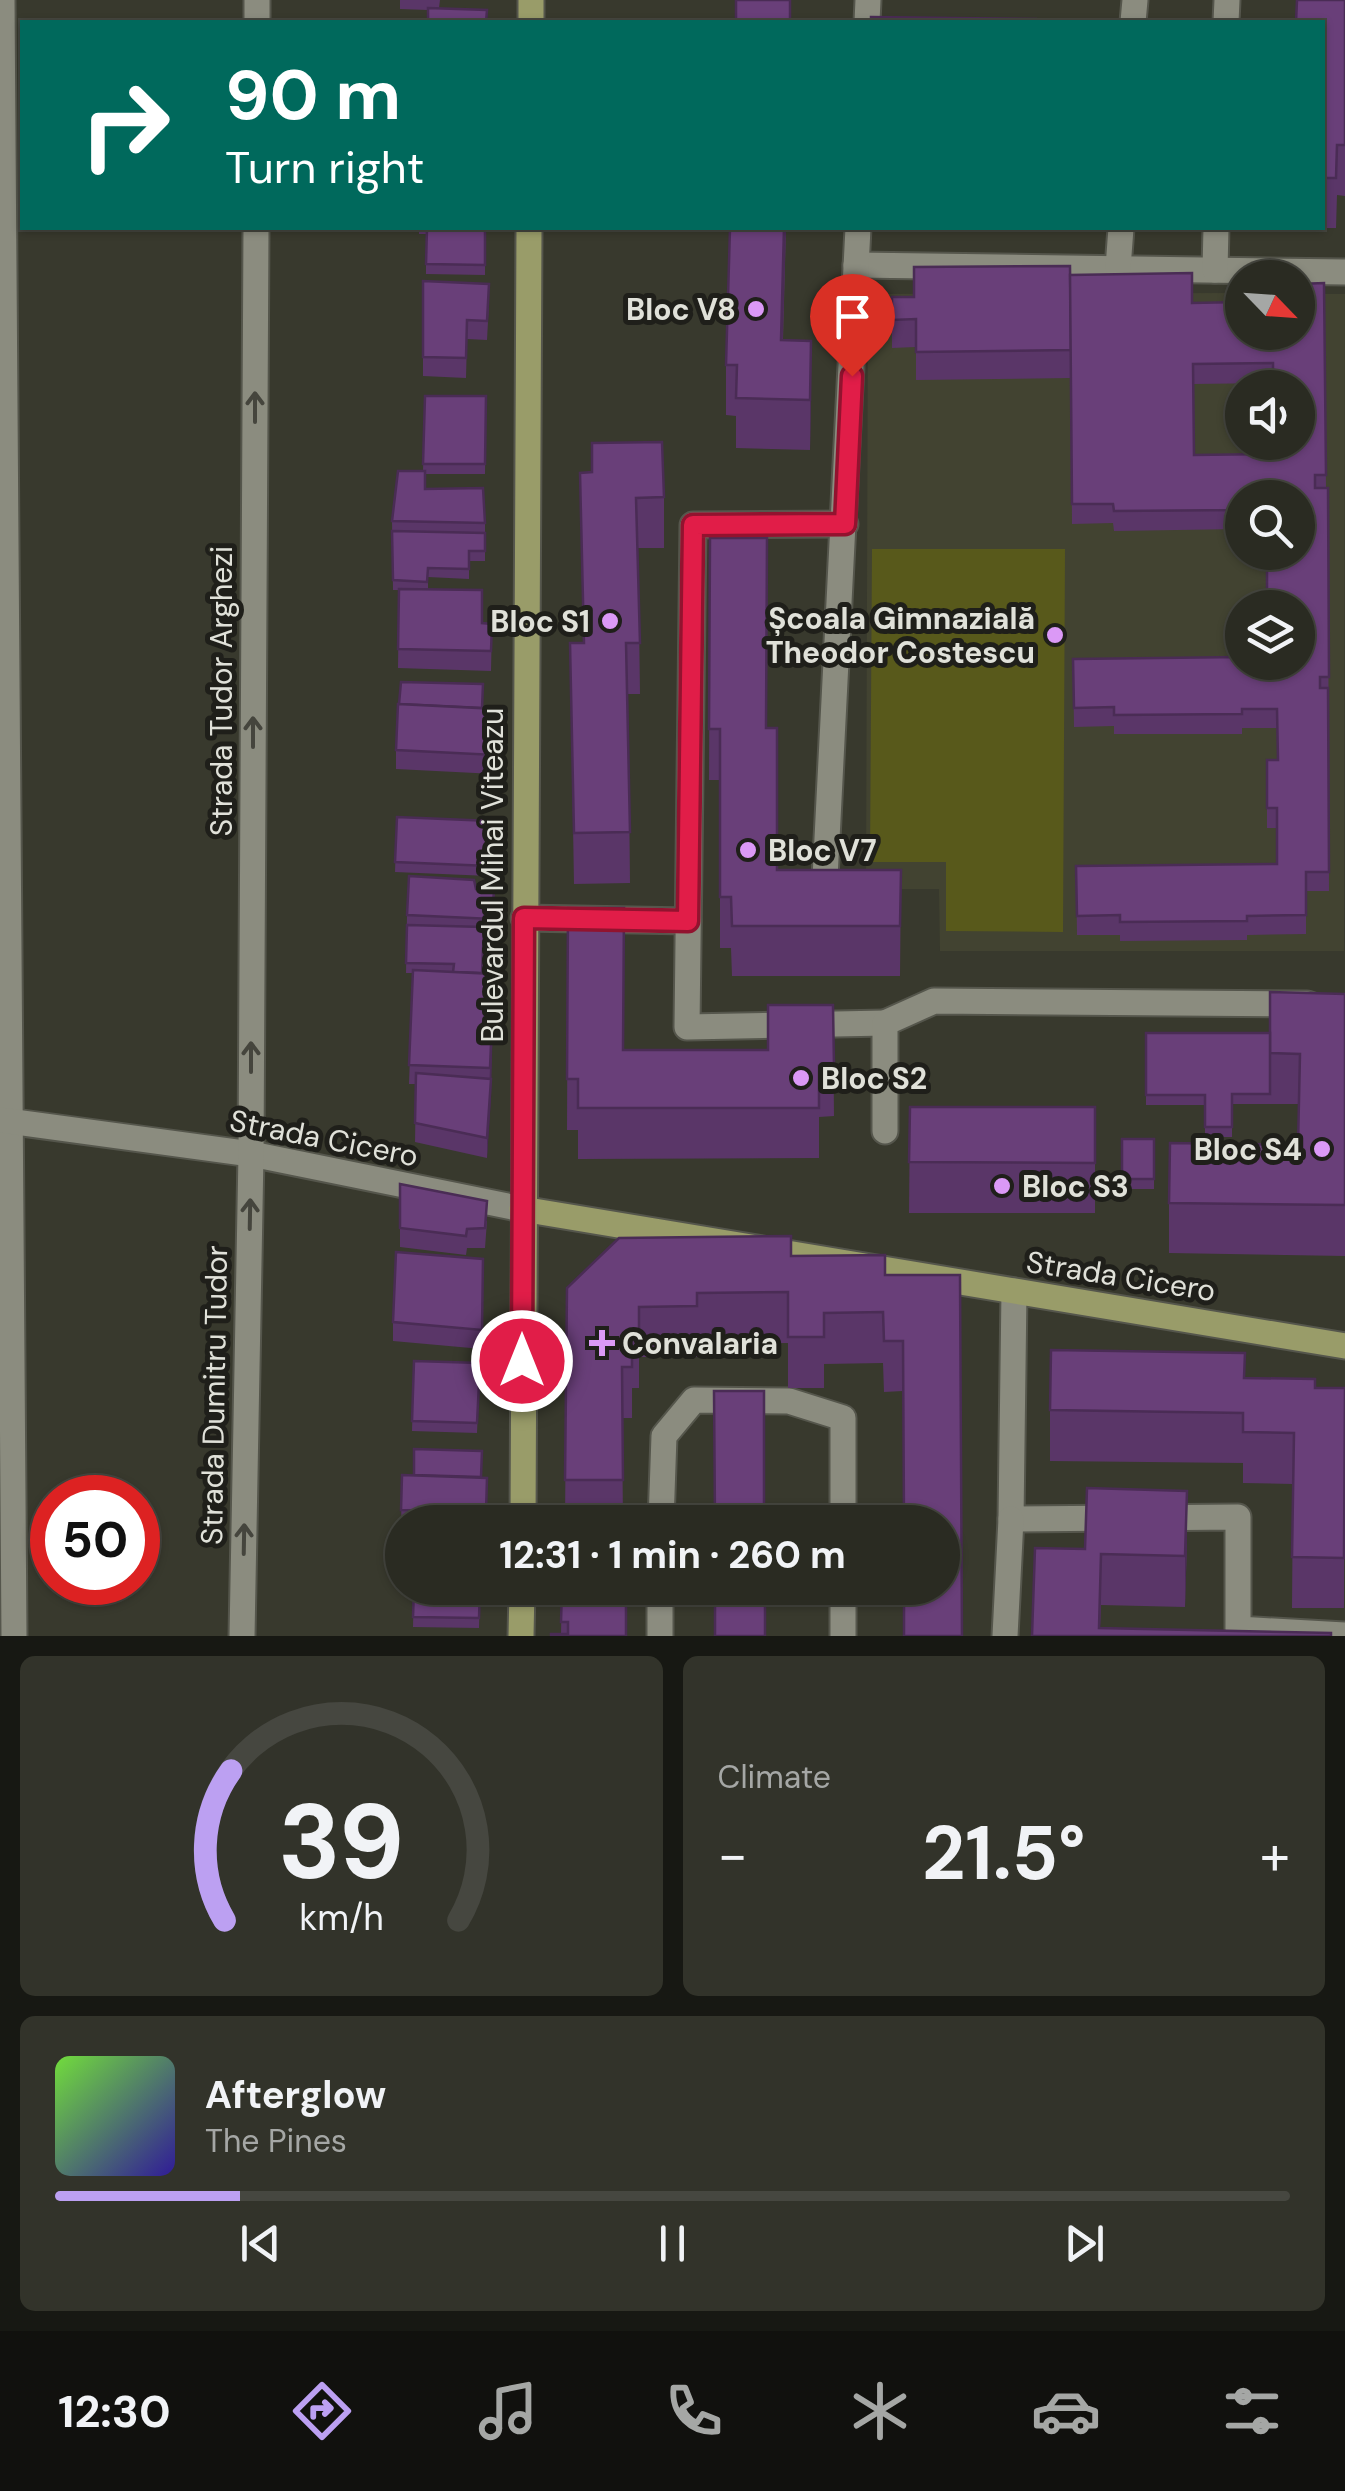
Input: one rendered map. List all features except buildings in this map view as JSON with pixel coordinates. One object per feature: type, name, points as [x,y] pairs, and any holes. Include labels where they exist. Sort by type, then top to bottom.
[{"type":"main road","name":"Bulevardul Mihai Viteazu","points":[[523,1505],[529,230]]},
{"type":"main road","name":"Strada Cicero","points":[[522,1209],[1345,1346]]},
{"type":"main road","points":[[521,1636],[522,1605]]},
{"type":"street","points":[[2,0],[5,1121],[14,1636]]},
{"type":"street","name":"Strada Tudor Arghezi","points":[[251,1154],[256,230]]},
{"type":"street","points":[[825,878],[858,230]]},
{"type":"street","points":[[1118,268],[1121,230]]},
{"type":"street","points":[[1214,270],[1216,230]]},
{"type":"street","points":[[856,265],[1345,272]]},
{"type":"street","points":[[845,524],[693,525],[687,1027],[885,1023],[934,1001],[1307,1004],[1345,1017]]},
{"type":"street","points":[[524,918],[688,921]]},
{"type":"street","points":[[885,1023],[885,1130]]},
{"type":"street","name":"Strada Cicero","points":[[5,1121],[251,1154],[522,1209]]},
{"type":"street","name":"Strada Dumitru Tudor","points":[[242,1636],[251,1154]]},
{"type":"street","points":[[1005,1636],[1012,1520],[1014,1291]]},
{"type":"street","points":[[662,1505],[664,1436],[694,1400],[789,1400],[844,1418],[844,1505]]},
{"type":"street","points":[[1012,1520],[1238,1517],[1238,1629],[1345,1635]]},
{"type":"street","points":[[660,1605],[660,1636]]},
{"type":"street","points":[[844,1605],[844,1636]]},
{"type":"shaded area","name":"Școala Gimnazială Theodor Costescu","points":[[1225,293],[1225,350],[1315,350],[1315,294],[1345,294],[1344,951],[940,951],[939,889],[866,889],[868,294]]},
{"type":"shaded area","points":[[872,549],[1065,549],[1063,932],[946,931],[946,862],[870,862]]},
{"type":"place","name":"Bloc V8","points":[[756,309]]},
{"type":"place","name":"Bloc S1","points":[[610,621]]},
{"type":"place","name":"Școala Gimnazială Theodor Costescu","points":[[1055,635]]},
{"type":"place","name":"Bloc V7","points":[[748,850]]},
{"type":"place","name":"Bloc S2","points":[[801,1078]]},
{"type":"place","name":"Bloc S4","points":[[1322,1149]]},
{"type":"place","name":"Bloc S3","points":[[1002,1186]]},
{"type":"place","name":"Convalaria","points":[[602,1343]]},
{"type":"route","points":[[522,1361],[524,918],[688,921],[693,525],[845,524],[852,376]]}]
